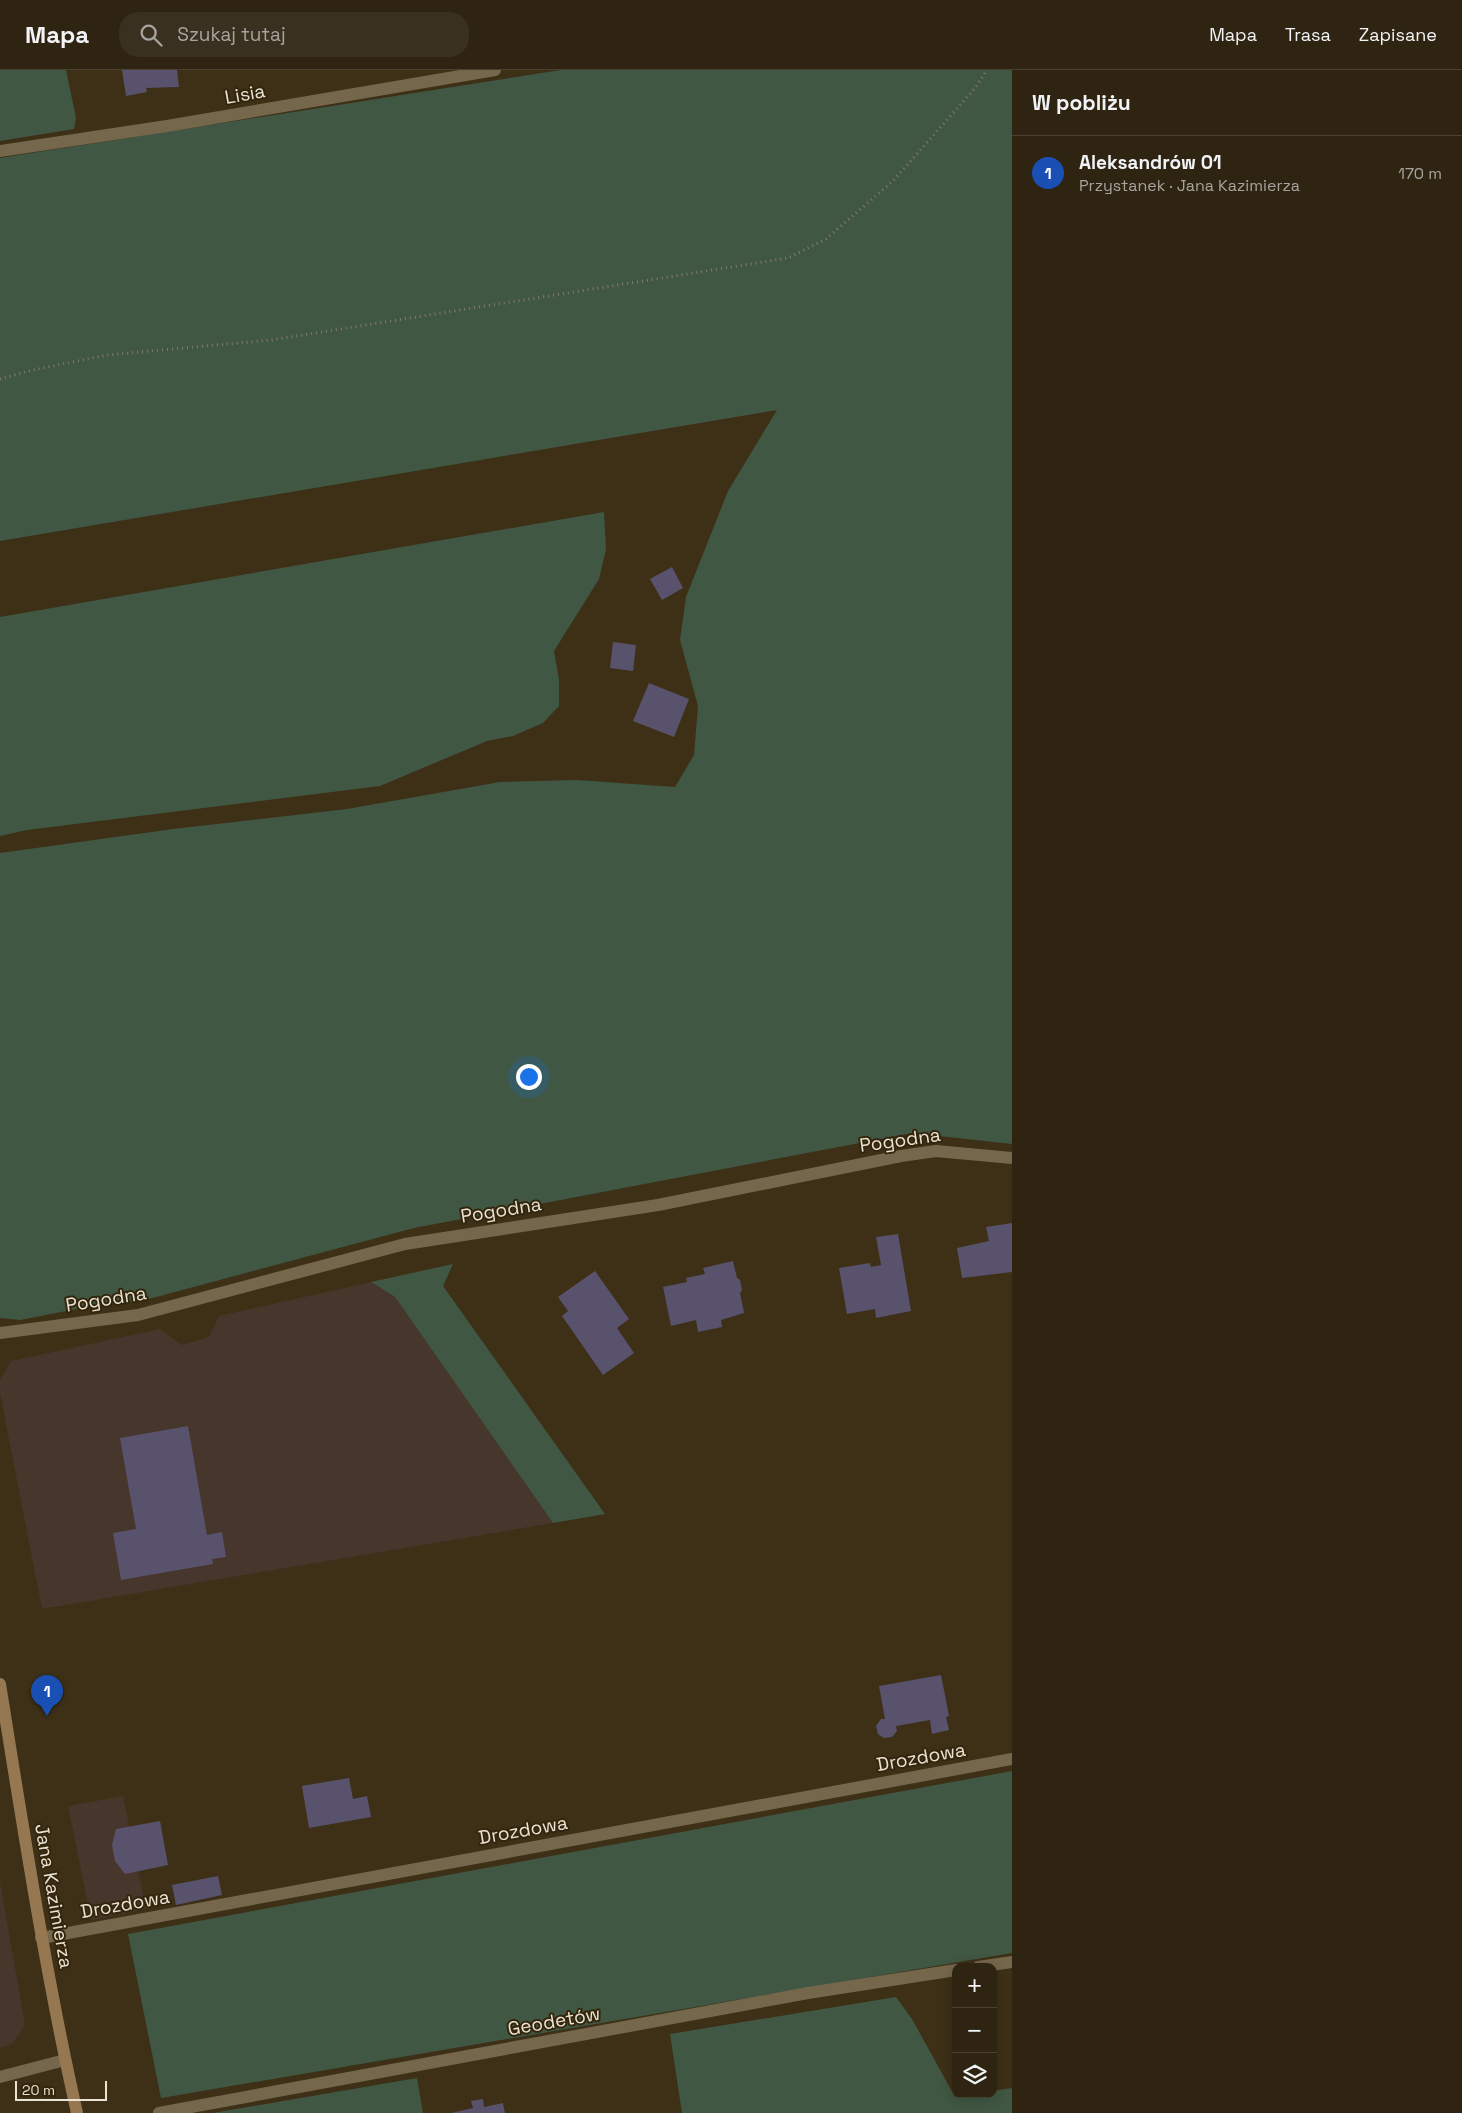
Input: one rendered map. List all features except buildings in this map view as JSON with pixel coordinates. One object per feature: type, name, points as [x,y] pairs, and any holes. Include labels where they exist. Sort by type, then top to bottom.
[{"type":"main road","name":"Jana Kazimierza","points":[[0,1684],[41,1938],[77,2113]]},
{"type":"street","name":"Lisia","points":[[0,151],[167,126],[495,70]]},
{"type":"street","name":"Pogodna","points":[[0,1333],[138,1315],[405,1244],[658,1205],[901,1156],[936,1151],[1012,1158]]},
{"type":"street","name":"Drozdowa","points":[[41,1938],[1012,1759]]},
{"type":"street","points":[[997,1964],[1012,1962]]},
{"type":"street","name":"Geodetów","points":[[159,2113],[808,1993],[952,1971]]},
{"type":"street","points":[[0,2077],[65,2060]]},
{"type":"path","points":[[0,379],[33,370],[107,355],[271,340],[788,258],[826,238],[893,181],[976,87],[987,70]]},
{"type":"shaded area","points":[[371,1282],[395,1297],[553,1523],[42,1609],[0,1393],[0,1380],[11,1361],[160,1329],[182,1345],[209,1337],[219,1316]]},
{"type":"shaded area","points":[[123,1796],[146,1909],[91,1920],[68,1806]]},
{"type":"shaded area","points":[[0,1882],[25,2025],[13,2043],[0,2048]]},
{"type":"green space","points":[[0,70],[66,70],[76,118],[74,129],[0,141]]},
{"type":"green space","points":[[561,70],[1012,70],[1012,1144],[912,1133],[414,1228],[145,1300],[87,1307],[20,1320],[0,1318],[0,853],[173,829],[347,809],[500,782],[577,780],[675,787],[694,755],[698,706],[680,640],[686,597],[728,491],[777,410],[0,541],[0,158]]},
{"type":"green space","points":[[604,512],[606,549],[599,579],[554,651],[559,680],[559,706],[543,723],[513,736],[487,741],[380,786],[27,830],[0,836],[0,617]]},
{"type":"green space","points":[[453,1264],[443,1286],[605,1514],[553,1523],[395,1297],[371,1282]]},
{"type":"green space","points":[[1012,1771],[1012,1953],[161,2098],[128,1934]]},
{"type":"green space","points":[[896,1997],[912,2019],[952,2092],[952,2098],[997,2098],[997,2090],[1012,2088],[1012,2113],[682,2113],[670,2034]]},
{"type":"green space","points":[[417,2078],[423,2113],[213,2113]]},
{"type":"place","name":"Aleksandrów 01","points":[[47,1716]]}]
